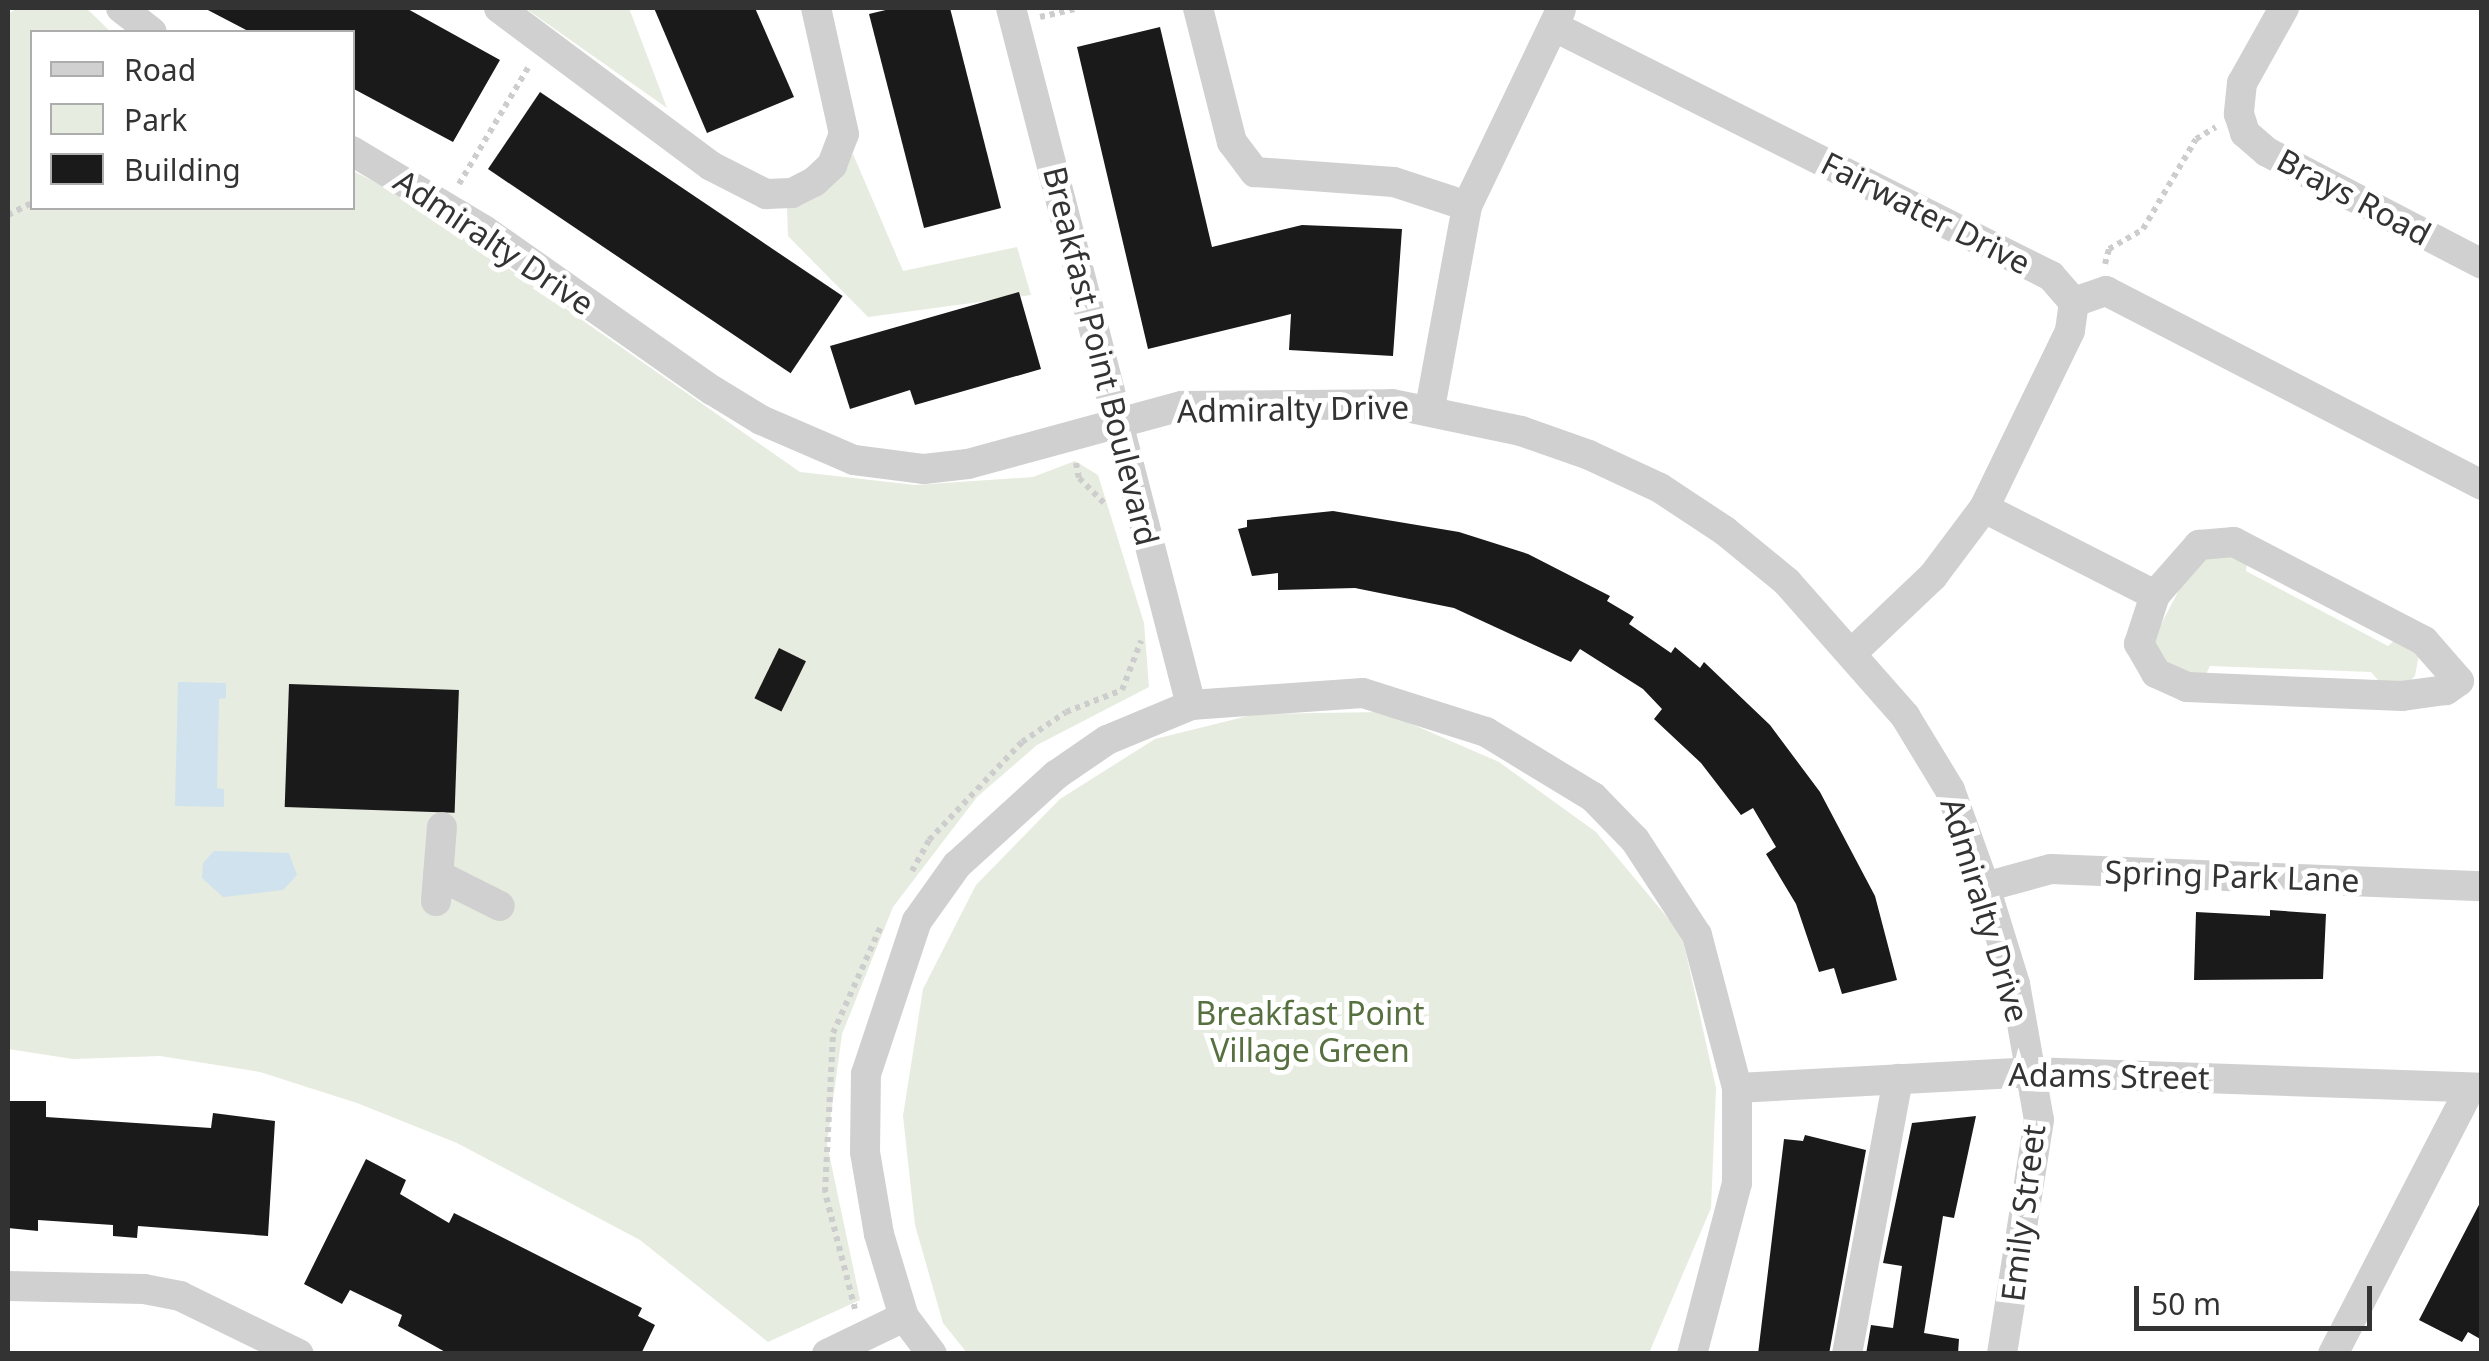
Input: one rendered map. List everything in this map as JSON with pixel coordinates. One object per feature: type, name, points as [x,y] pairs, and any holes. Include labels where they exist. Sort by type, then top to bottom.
[{"type":"street","points":[[122,8],[149,30]]},
{"type":"street","points":[[152,30],[167,8]]},
{"type":"street","points":[[500,8],[741,185],[792,193],[832,166],[844,134],[816,8]]},
{"type":"street","name":"Breakfast Point Boulevard","points":[[1011,8],[1191,705]]},
{"type":"street","points":[[1198,8],[1232,142],[1255,172],[1394,182],[1467,206]]},
{"type":"street","points":[[2238,114],[2242,83],[2284,8]]},
{"type":"street","points":[[1430,408],[1467,206],[1558,17]]},
{"type":"street","name":"Fairwater Drive","points":[[1558,17],[2050,276],[2074,302]]},
{"type":"street","name":"Brays Road","points":[[2238,114],[2245,133],[2267,152],[2482,264]]},
{"type":"street","name":"Admiralty Drive","points":[[355,153],[446,206],[712,390],[810,444],[854,460],[924,469],[1182,406],[1430,408],[1521,431],[1660,488],[1787,582],[1854,651],[1906,716],[1950,790],[1986,888],[2015,984],[2030,1072]]},
{"type":"street","points":[[1854,651],[1933,576],[1984,508],[2070,331],[2074,302],[2106,291],[2482,485]]},
{"type":"street","points":[[1984,508],[2155,595]]},
{"type":"street","points":[[2234,542],[2424,641],[2459,682],[2446,690],[2402,696],[2187,687],[2156,672],[2139,644],[2155,595],[2199,544],[2234,542]]},
{"type":"street","points":[[932,1354],[904,1317],[879,1234],[865,1152],[866,1074],[918,921],[957,865],[1056,775],[1107,740],[1191,705],[1363,693],[1486,732],[1593,797],[1635,840],[1696,935],[1737,1088],[1738,1183],[1692,1354]]},
{"type":"street","points":[[442,827],[436,888],[500,906]]},
{"type":"street","name":"Spring Park Lane","points":[[1986,888],[2051,869],[2482,886]]},
{"type":"street","name":"Adams Street","points":[[1737,1088],[2030,1072],[2476,1088]]},
{"type":"street","name":"Emily Street","points":[[2002,1354],[2039,1120],[2030,1072]]},
{"type":"street","points":[[1847,1354],[1898,1079]]},
{"type":"street","points":[[2333,1354],[2476,1088]]},
{"type":"street","points":[[8,1286],[144,1289],[180,1296],[298,1354]]},
{"type":"street","points":[[828,1354],[904,1317]]},
{"type":"path","points":[[446,206],[545,39]]},
{"type":"path","points":[[2106,291],[2102,273],[2109,249],[2143,229],[2196,139],[2238,114]]},
{"type":"path","points":[[1070,436],[1079,478],[1104,500],[1109,518]]},
{"type":"path","points":[[905,884],[929,840],[1022,742],[1066,712],[1122,690],[1142,643],[1137,625]]},
{"type":"path","points":[[860,1339],[824,1192],[833,1033],[884,920]]},
{"type":"green space","points":[[18,8],[86,8],[109,30],[30,30],[30,210],[355,210],[355,172],[410,200],[800,472],[915,485],[1033,477],[1075,461],[1098,475],[1144,623],[1149,687],[1037,745],[977,797],[893,907],[842,1034],[827,1144],[860,1300],[768,1342],[640,1240],[457,1143],[357,1103],[260,1072],[160,1056],[73,1059],[8,1049],[8,14]]},
{"type":"green space","points":[[525,8],[629,8],[667,108]]},
{"type":"green space","points":[[853,154],[903,271],[1017,247],[1031,295],[868,317],[788,236],[787,207],[817,191]]},
{"type":"green space","points":[[2204,555],[2248,558],[2246,571],[2388,646],[2396,639],[2419,654],[2415,676],[2405,686],[2383,686],[2371,672],[2210,666],[2204,678],[2174,674],[2156,650],[2155,636],[2192,565]]},
{"type":"green space","name":"Breakfast Point Village Green","points":[[1384,712],[1499,762],[1596,832],[1682,935],[1716,1088],[1711,1208],[1649,1353],[967,1353],[943,1323],[915,1225],[903,1116],[923,989],[976,885],[1060,799],[1155,739],[1256,714]]},
{"type":"water","points":[[178,682],[226,683],[226,698],[219,699],[217,788],[224,789],[224,807],[175,806]]},
{"type":"water","points":[[214,851],[289,853],[297,875],[283,890],[223,897],[202,878],[203,863]]},
{"type":"building","points":[[204,8],[406,8],[500,60],[453,142],[355,90],[355,30],[246,30]]},
{"type":"building","points":[[654,8],[755,8],[794,97],[707,133]]},
{"type":"building","points":[[894,8],[950,8],[1001,208],[924,228],[869,14]]},
{"type":"building","points":[[1160,27],[1212,247],[1302,225],[1402,229],[1393,356],[1289,350],[1291,314],[1148,349],[1077,47]]},
{"type":"building","points":[[540,92],[843,296],[791,373],[488,169]]},
{"type":"building","points":[[1019,292],[1041,369],[915,405],[910,390],[850,409],[830,346]]},
{"type":"building","points":[[1333,511],[1459,532],[1528,554],[1610,596],[1607,601],[1634,617],[1629,624],[1671,653],[1675,647],[1700,668],[1704,662],[1770,725],[1820,792],[1875,896],[1897,980],[1842,994],[1834,968],[1819,972],[1796,904],[1766,854],[1776,847],[1753,808],[1741,815],[1701,763],[1654,719],[1662,709],[1643,689],[1580,649],[1571,662],[1454,608],[1355,588],[1278,590],[1278,573],[1252,576],[1238,529],[1247,527],[1247,520]]},
{"type":"building","points":[[779,648],[806,661],[781,711],[754,698]]},
{"type":"building","points":[[289,684],[459,690],[455,813],[285,807]]},
{"type":"building","points":[[2270,910],[2326,914],[2323,979],[2194,980],[2196,912],[2270,916]]},
{"type":"building","points":[[8,1101],[46,1101],[46,1117],[211,1128],[213,1113],[275,1121],[268,1236],[138,1226],[137,1238],[113,1236],[113,1225],[38,1220],[38,1231],[8,1228]]},
{"type":"building","points":[[1976,1116],[1954,1218],[1943,1216],[1924,1333],[1959,1339],[1958,1354],[1866,1354],[1871,1325],[1893,1328],[1902,1266],[1883,1263],[1912,1123]]},
{"type":"building","points":[[1805,1135],[1866,1150],[1829,1354],[1758,1354],[1784,1139],[1803,1141]]},
{"type":"building","points":[[366,1159],[406,1180],[400,1194],[449,1223],[454,1213],[642,1308],[638,1316],[655,1325],[641,1354],[449,1354],[398,1326],[402,1315],[350,1290],[342,1304],[304,1284]]},
{"type":"building","points":[[2482,1199],[2482,1340],[2468,1332],[2462,1342],[2419,1320]]}]
